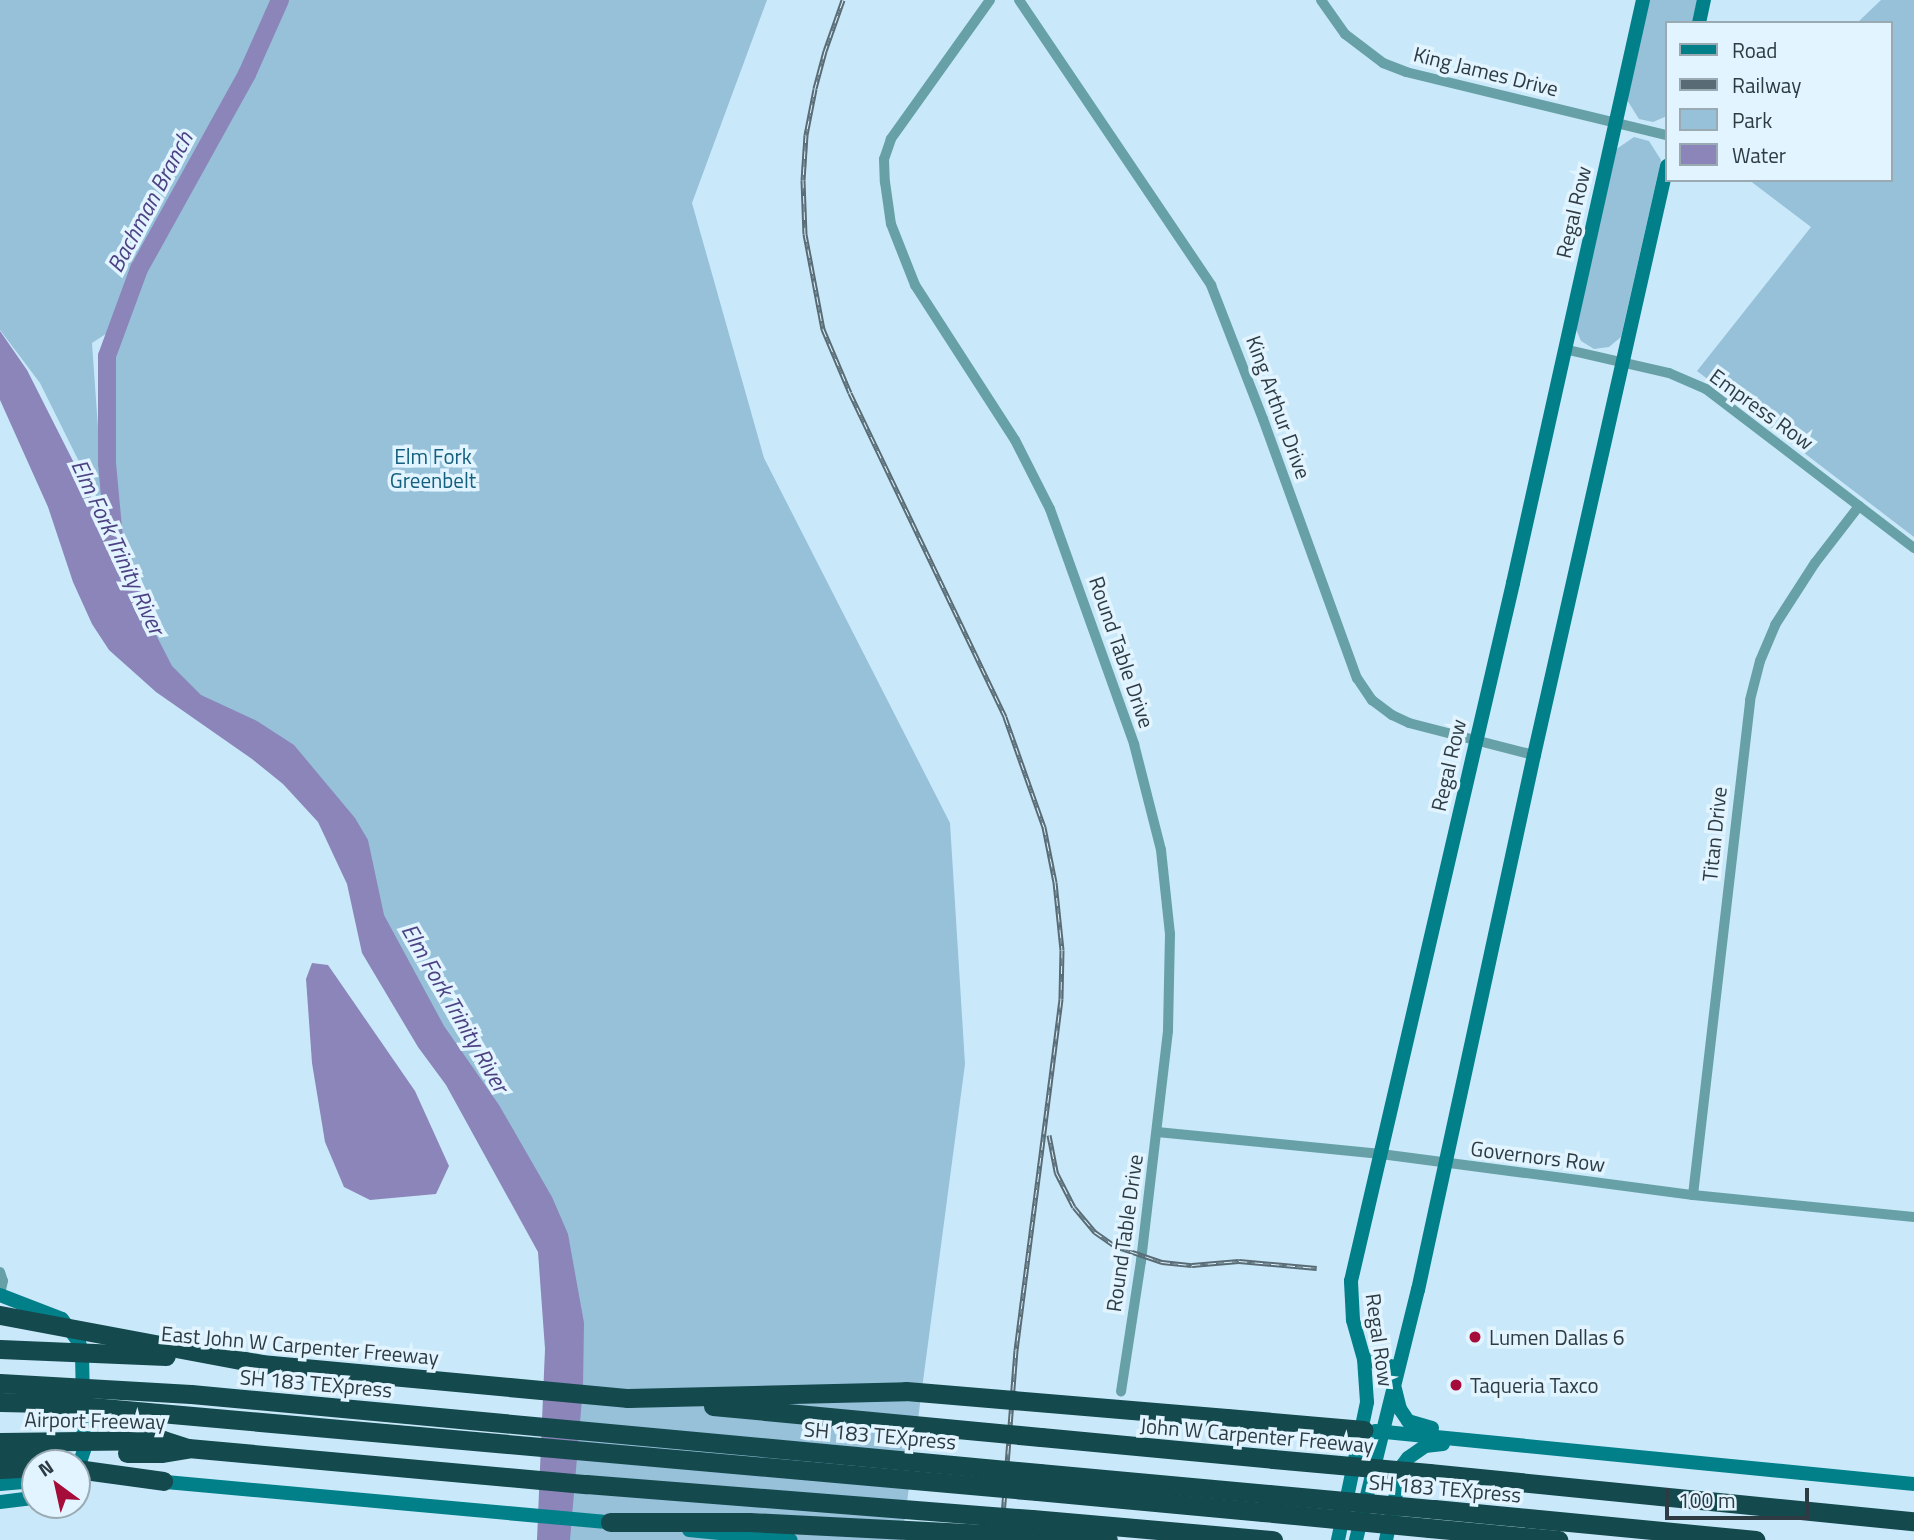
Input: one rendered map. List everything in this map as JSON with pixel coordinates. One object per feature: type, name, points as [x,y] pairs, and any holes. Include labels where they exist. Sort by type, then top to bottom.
[{"type":"highway","points":[[0,1315],[261,1364]]},
{"type":"highway","name":"East John W Carpenter Freeway","points":[[0,1349],[129,1353],[596,1395]]},
{"type":"highway","name":"SH 183 TEXpress","points":[[0,1383],[191,1394],[1038,1482]]},
{"type":"highway","points":[[628,1398],[905,1391],[1373,1430]]},
{"type":"highway","name":"John W Carpenter Freeway","points":[[596,1395],[1914,1521]]},
{"type":"highway","name":"SH 183 TEXpress","points":[[0,1402],[140,1409],[1038,1482],[1432,1519],[1756,1540]]},
{"type":"highway","name":"Airport Freeway","points":[[0,1442],[163,1440],[188,1448]]},
{"type":"highway","points":[[0,1457],[52,1451],[161,1453],[188,1448],[1031,1528],[1108,1540]]},
{"type":"highway","points":[[0,1469],[21,1468]]},
{"type":"highway","points":[[91,1472],[163,1481]]},
{"type":"highway","points":[[1812,1510],[1914,1513]]},
{"type":"highway","name":"SH 183 TEXpress","points":[[1432,1519],[1558,1540]]},
{"type":"highway","points":[[610,1522],[1031,1528],[1273,1540]]},
{"type":"main road","name":"Regal Row","points":[[1356,1540],[1373,1430],[1367,1402],[1364,1359],[1353,1320],[1351,1281],[1513,583],[1643,0]]},
{"type":"main road","points":[[1699,21],[1704,0]]},
{"type":"main road","name":"Regal Row","points":[[1338,1540],[1373,1430],[1394,1384],[1398,1368],[1666,171]]},
{"type":"main road","points":[[0,1295],[52,1313],[74,1331],[82,1354],[83,1449]]},
{"type":"main road","points":[[1364,1359],[1398,1368]]},
{"type":"main road","points":[[1394,1384],[1400,1409],[1408,1421],[1419,1426],[1466,1431],[1483,1441]]},
{"type":"main road","name":"John W Carpenter Freeway","points":[[1373,1430],[1914,1484]]},
{"type":"main road","points":[[1386,1540],[1402,1466],[1408,1458],[1432,1443],[1469,1445],[1483,1441]]},
{"type":"main road","points":[[91,1480],[163,1481],[791,1540]]},
{"type":"main road","points":[[0,1484],[21,1482]]},
{"type":"main road","points":[[0,1502],[21,1500]]},
{"type":"street","name":"Round Table Drive","points":[[990,0],[887,146],[884,165],[888,212],[915,285],[1015,440],[1045,496],[1140,765],[1161,850],[1168,905],[1169,1007],[1157,1132],[1121,1391]]},
{"type":"street","name":"King Arthur Drive","points":[[1018,0],[1211,285],[1264,418],[1356,678],[1372,699],[1389,714],[1409,723],[1534,755]]},
{"type":"street","name":"King James Drive","points":[[1321,0],[1345,34],[1383,63],[1406,72],[1666,135]]},
{"type":"street","name":"Empress Row","points":[[1564,349],[1669,373],[1706,389],[1914,548]]},
{"type":"street","name":"Titan Drive","points":[[1693,1195],[1749,700],[1760,661],[1775,625],[1815,563],[1859,506]]},
{"type":"street","name":"Governors Row","points":[[1157,1132],[1381,1154],[1693,1195],[1914,1217]]},
{"type":"street","points":[[0,1272],[3,1281],[0,1295]]},
{"type":"green space","name":"Elm Fork Greenbelt","points":[[0,0],[767,0],[692,203],[764,458],[950,823],[965,1064],[902,1540],[559,1540],[541,1202],[385,941],[350,836],[144,659],[117,607],[117,548],[107,463],[107,356],[118,326],[92,343],[104,512],[40,383],[0,330]]},
{"type":"green space","points":[[1649,0],[1697,0],[1692,21],[1666,21],[1666,116],[1653,122],[1639,119],[1627,100]]},
{"type":"green space","points":[[1881,0],[1914,0],[1914,537],[1697,371],[1811,227],[1752,182],[1893,182],[1893,21],[1859,21]]},
{"type":"green space","points":[[1634,137],[1649,141],[1661,160],[1621,337],[1609,347],[1594,349],[1581,341],[1575,327],[1615,150]]},
{"type":"water","points":[[0,331],[27,370],[117,548],[134,572],[152,627],[172,666],[201,695],[257,721],[294,745],[355,818],[368,840],[384,915],[444,1026],[499,1105],[552,1197],[568,1234],[584,1323],[583,1387],[570,1540],[537,1540],[545,1349],[538,1252],[446,1085],[418,1047],[362,953],[347,884],[318,822],[283,784],[252,759],[156,692],[109,650],[92,624],[73,582],[48,507],[0,400]]},
{"type":"water","points":[[312,963],[328,965],[415,1091],[449,1166],[436,1194],[370,1200],[344,1187],[325,1142],[312,1063],[306,979]]},
{"type":"waterway","name":"Bachman Branch","points":[[117,571],[107,463],[107,356],[139,269],[247,74],[280,0]]},
{"type":"railway","points":[[843,0],[815,89],[806,135],[803,180],[805,234],[823,329],[850,393],[1005,717],[1044,827],[1055,882],[1062,950],[1061,999],[1016,1350],[1001,1540]]},
{"type":"railway","points":[[1049,1135],[1056,1172],[1074,1207],[1095,1232],[1115,1246],[1162,1262],[1192,1265],[1239,1261],[1317,1268]]},
{"type":"place","name":"Lumen Dallas 6","points":[[1475,1337]]},
{"type":"place","name":"Taqueria Taxco","points":[[1456,1385]]},
{"type":"water label","name":"Elm Fork Trinity River","points":[[118,547]]},
{"type":"water label","name":"Elm Fork Trinity River","points":[[455,1008]]}]
